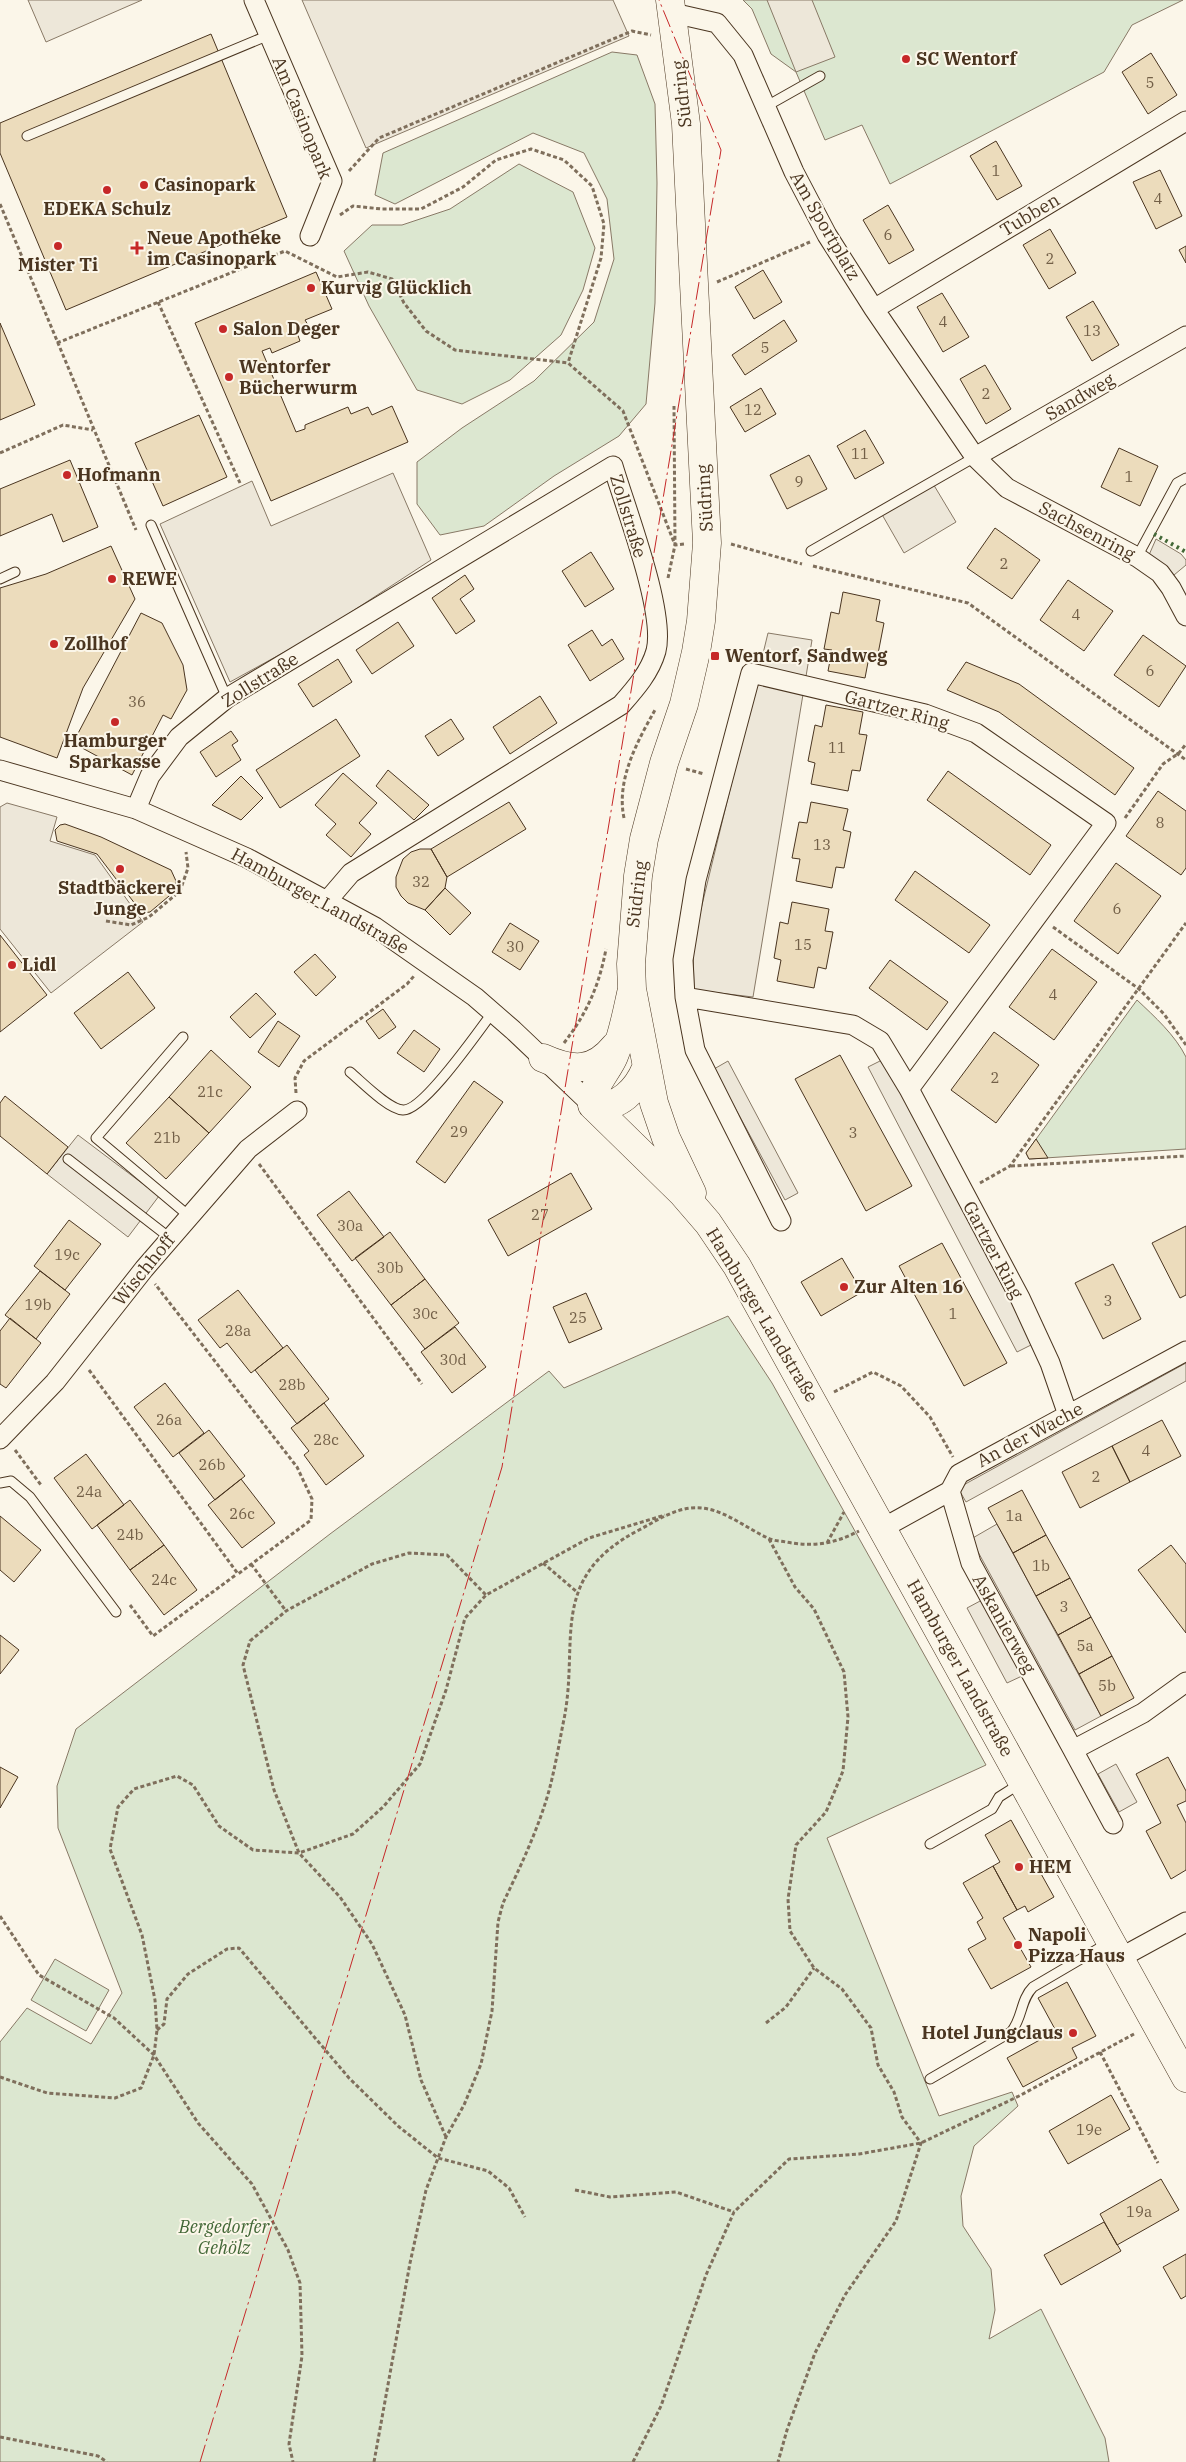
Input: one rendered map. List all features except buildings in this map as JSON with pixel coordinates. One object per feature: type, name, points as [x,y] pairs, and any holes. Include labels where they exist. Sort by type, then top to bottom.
[{"type":"main road","name":"Südring","points":[[671,7],[686,124],[696,291],[707,543],[701,621],[696,652],[684,704],[664,763],[644,839],[631,944],[632,988],[654,1102],[666,1138],[708,1223]]},
{"type":"main road","name":"Südring","points":[[593,1106],[594,1091],[614,1057],[632,988]]},
{"type":"main road","points":[[543,1058],[571,1067],[586,1067],[599,1062],[619,1041]]},
{"type":"main road","points":[[593,1106],[612,1104],[632,1092],[646,1068]]},
{"type":"main road","name":"Hamburger Landstraße","points":[[593,1106],[658,1168],[708,1223],[737,1266],[814,1402],[1186,2078]]},
{"type":"street","name":"Am Casinopark","points":[[254,0],[332,181],[310,236]]},
{"type":"street","name":"Am Sportplatz","points":[[671,7],[717,23],[743,55],[764,107],[794,172],[827,235],[874,309],[975,457]]},
{"type":"street","name":"Tubben","points":[[874,309],[1186,121]]},
{"type":"street","name":"Sandweg","points":[[975,457],[1186,336]]},
{"type":"street","name":"Sachsenring","points":[[975,457],[1007,488],[1137,557],[1160,573],[1171,588],[1186,616]]},
{"type":"street","name":"Zollstraße","points":[[136,809],[150,776],[179,737],[227,698],[613,466],[652,594],[658,632],[652,664],[633,692],[621,705],[351,873],[327,901]]},
{"type":"street","name":"Gartzer Ring","points":[[781,1221],[695,1050],[685,997],[683,960],[696,880],[752,673],[925,714],[976,733],[1106,823]]},
{"type":"street","name":"Hamburger Landstraße","points":[[0,770],[136,809],[184,829],[247,858],[375,927],[426,961],[492,1012],[593,1106]]},
{"type":"street","points":[[909,1089],[1106,823]]},
{"type":"street","name":"Gartzer Ring","points":[[685,997],[853,1025],[880,1041],[909,1089],[963,1194],[1020,1298],[1043,1347],[1068,1415]]},
{"type":"street","name":"Wischhoff","points":[[2,1437],[55,1382],[144,1269],[248,1149],[297,1111]]},
{"type":"street","name":"An der Wache","points":[[950,1491],[959,1474],[1186,1351]]},
{"type":"street","points":[[881,1524],[950,1491]]},
{"type":"street","name":"Askanierweg","points":[[950,1491],[971,1563],[1113,1824]]},
{"type":"street","points":[[1073,1750],[1143,1713],[1186,1682]]},
{"type":"street","points":[[1115,1950],[1186,1922]]},
{"type":"lane","points":[[28,136],[269,35]]},
{"type":"lane","points":[[764,107],[820,76]]},
{"type":"lane","points":[[811,551],[975,457]]},
{"type":"lane","points":[[1137,557],[1177,483],[1186,478]]},
{"type":"lane","points":[[151,525],[227,698]]},
{"type":"lane","points":[[0,579],[15,572]]},
{"type":"lane","points":[[350,1072],[389,1104],[403,1110],[412,1108],[433,1090],[492,1012]]},
{"type":"lane","points":[[182,1037],[96,1138],[189,1216]]},
{"type":"lane","points":[[68,1159],[170,1238]]},
{"type":"lane","points":[[0,1483],[11,1481],[30,1497],[116,1612]]},
{"type":"lane","points":[[930,1844],[992,1809],[999,1797],[1023,1782]]},
{"type":"lane","points":[[930,2079],[1011,2032],[1018,2023],[1024,1995],[1033,1987],[1115,1950]]},
{"type":"path","points":[[326,195],[379,138],[632,31],[652,35]]},
{"type":"path","points":[[57,343],[285,251],[353,206],[382,210],[421,209],[463,187],[496,160],[531,149],[564,160],[592,186],[604,224],[602,258],[568,363]]},
{"type":"path","points":[[0,204],[93,431],[136,530]]},
{"type":"path","points":[[696,291],[827,235]]},
{"type":"path","points":[[285,251],[337,277],[368,272],[392,279],[404,303],[426,331],[455,350],[568,363],[622,411],[676,545],[728,543],[792,562],[968,603],[1179,753],[1186,760]]},
{"type":"path","points":[[158,302],[240,483]]},
{"type":"path","points":[[0,453],[63,426],[93,431]]},
{"type":"path","points":[[633,692],[650,719],[673,735]]},
{"type":"path","points":[[1106,823],[1122,820],[1163,764],[1179,753],[1186,744]]},
{"type":"path","points":[[664,763],[723,780]]},
{"type":"path","points":[[106,921],[130,925],[148,917],[180,891],[188,868],[184,829]]},
{"type":"path","points":[[1038,916],[1139,990],[1164,1014],[1186,1045]]},
{"type":"path","points":[[963,1194],[1010,1166],[1186,923]]},
{"type":"path","points":[[297,1111],[295,1078],[304,1061],[408,984],[426,961]]},
{"type":"path","points":[[248,1149],[422,1384]]},
{"type":"path","points":[[1010,1166],[1186,1156]]},
{"type":"path","points":[[129,1604],[153,1636],[311,1520],[312,1499],[298,1467],[144,1269]]},
{"type":"path","points":[[77,1353],[238,1574]]},
{"type":"path","points":[[814,1402],[873,1372],[901,1386],[930,1417],[951,1452],[959,1474]]},
{"type":"path","points":[[2,1437],[46,1492]]},
{"type":"path","points":[[0,2077],[47,2093],[115,2098],[141,2088],[154,2055],[157,2030],[155,2000],[142,1935],[110,1849],[118,1806],[134,1789],[176,1776],[193,1785],[219,1826],[253,1850],[299,1853],[353,1834],[383,1807],[420,1764],[446,1690],[465,1618],[486,1595],[589,1538],[634,1523],[692,1508],[712,1510],[742,1523],[769,1539],[807,1546],[826,1544],[844,1539],[881,1524]]},
{"type":"path","points":[[826,1544],[844,1512]]},
{"type":"path","points":[[374,2462],[410,2263],[426,2190],[446,2137],[464,2105],[481,2064],[492,2011],[498,1922],[503,1903],[550,1788],[565,1716],[570,1629],[577,1592],[598,1559],[630,1534],[670,1513]]},
{"type":"path","points":[[769,1539],[794,1587],[814,1609],[844,1672],[848,1717],[843,1771],[826,1812],[796,1845],[788,1899],[790,1932],[814,1968],[842,1989],[871,2028],[878,2065],[894,2092],[902,2117],[920,2143]]},
{"type":"path","points":[[446,2137],[421,2080],[405,2014],[372,1944],[340,1897],[299,1853],[274,1790],[243,1665],[250,1641],[286,1610],[372,1564],[409,1553],[447,1556],[486,1595]]},
{"type":"path","points":[[543,1563],[577,1592]]},
{"type":"path","points":[[251,1564],[286,1610]]},
{"type":"path","points":[[0,1916],[39,1975],[114,2018],[154,2055],[198,2123],[252,2184],[291,2258],[300,2283],[302,2356],[289,2444],[293,2462]]},
{"type":"path","points":[[157,2030],[164,2024],[167,1999],[188,1974],[227,1949],[239,1948],[349,2078],[398,2126],[438,2158],[488,2171],[509,2188],[525,2217]]},
{"type":"path","points":[[766,2024],[786,2007],[814,1968]]},
{"type":"path","points":[[633,2462],[661,2406],[706,2275],[734,2212],[789,2159],[859,2154],[920,2143],[1019,2096],[1155,2022]]},
{"type":"path","points":[[1100,2052],[1158,2163]]},
{"type":"path","points":[[778,2462],[787,2430],[815,2353],[845,2295],[896,2221],[920,2143]]},
{"type":"path","points":[[574,2190],[610,2197],[676,2192],[734,2212]]},
{"type":"path","points":[[0,2437],[98,2456],[107,2462]]},
{"type":"green space","points":[[743,0],[1183,0],[1132,25],[1104,72],[890,184],[862,125],[825,140],[796,72],[771,54],[752,9]]},
{"type":"green space","points":[[612,52],[637,55],[655,104],[657,183],[655,303],[646,404],[619,436],[554,476],[484,526],[440,535],[417,504],[417,462],[462,428],[534,381],[594,322],[614,259],[607,199],[584,153],[533,133],[395,204],[375,195],[383,153]]},
{"type":"green space","points":[[519,164],[573,192],[595,248],[583,290],[561,335],[510,380],[462,404],[417,390],[369,306],[344,251],[372,225],[402,225],[450,209]]},
{"type":"green space","points":[[1137,1000],[1158,1020],[1186,1057],[1186,1149],[1029,1159],[1026,1153]]},
{"type":"green space","name":"Bergedorfer Gehölz","points":[[728,1316],[772,1383],[986,1765],[827,1838],[939,2116],[1012,2092],[1018,2106],[974,2146],[961,2196],[963,2226],[991,2269],[995,2310],[989,2339],[1041,2309],[1105,2438],[1109,2462],[0,2462],[0,2042],[27,2008],[91,2044],[122,1993],[58,1828],[57,1786],[76,1729],[330,1534],[549,1371],[564,1388]]},
{"type":"green space","points":[[55,1959],[109,1990],[86,2031],[31,2000]]},
{"type":"shaded area","points":[[28,0],[142,0],[46,42]]},
{"type":"shaded area","points":[[302,0],[613,0],[629,36],[366,148]]},
{"type":"shaded area","points":[[767,0],[812,0],[835,57],[796,72]]},
{"type":"shaded area","points":[[393,473],[431,560],[319,633],[230,682],[160,524],[252,481],[271,526]]},
{"type":"shaded area","points":[[932,482],[956,522],[904,553],[880,511]]},
{"type":"shaded area","points":[[1156,539],[1181,554],[1186,560],[1186,565],[1174,575],[1167,567],[1149,555]]},
{"type":"shaded area","points":[[768,633],[812,640],[753,997],[694,990],[693,942]]},
{"type":"shaded area","points":[[7,803],[57,817],[50,841],[95,855],[143,922],[51,993],[0,929],[0,807]]},
{"type":"shaded area","points":[[884,1059],[1033,1344],[1017,1352],[868,1067]]},
{"type":"shaded area","points":[[728,1061],[798,1193],[785,1200],[714,1069]]},
{"type":"shaded area","points":[[78,1135],[159,1196],[128,1237],[47,1174]]},
{"type":"shaded area","points":[[1186,1363],[1186,1381],[966,1502],[958,1488]]},
{"type":"shaded area","points":[[997,1524],[1101,1716],[1075,1730],[971,1539]]},
{"type":"shaded area","points":[[982,1600],[1022,1676],[1007,1683],[967,1608]]},
{"type":"shaded area","points":[[1116,1764],[1137,1802],[1119,1812],[1098,1774]]},
{"type":"hedge","points":[[1154,534],[1186,552]]},
{"type":"power","points":[[200,2462],[502,1467],[721,150],[659,0]]},
{"type":"place","name":"SC Wentorf","points":[[906,59]]},
{"type":"place","name":"Casinopark","points":[[144,185]]},
{"type":"place","name":"EDEKA Schulz","points":[[107,190]]},
{"type":"place","name":"Mister Ti","points":[[58,246]]},
{"type":"place","name":"Neue Apotheke im Casinopark","points":[[137,248]]},
{"type":"place","name":"Kurvig Glücklich","points":[[311,288]]},
{"type":"place","name":"Salon Deger","points":[[223,329]]},
{"type":"place","name":"Wentorfer Bücherwurm","points":[[229,377]]},
{"type":"place","name":"Hofmann","points":[[67,475]]},
{"type":"place","name":"REWE","points":[[112,579]]},
{"type":"place","name":"Zollhof","points":[[54,644]]},
{"type":"place","name":"Wentorf, Sandweg","points":[[715,656]]},
{"type":"place","name":"Hamburger Sparkasse","points":[[115,722]]},
{"type":"place","name":"Stadtbäckerei Junge","points":[[120,869]]},
{"type":"place","name":"Lidl","points":[[12,965]]},
{"type":"place","name":"Zur Alten 16","points":[[844,1287]]},
{"type":"place","name":"HEM","points":[[1019,1867]]},
{"type":"place","name":"Napoli Pizza Haus","points":[[1018,1945]]},
{"type":"place","name":"Hotel Jungclaus","points":[[1073,2033]]}]
